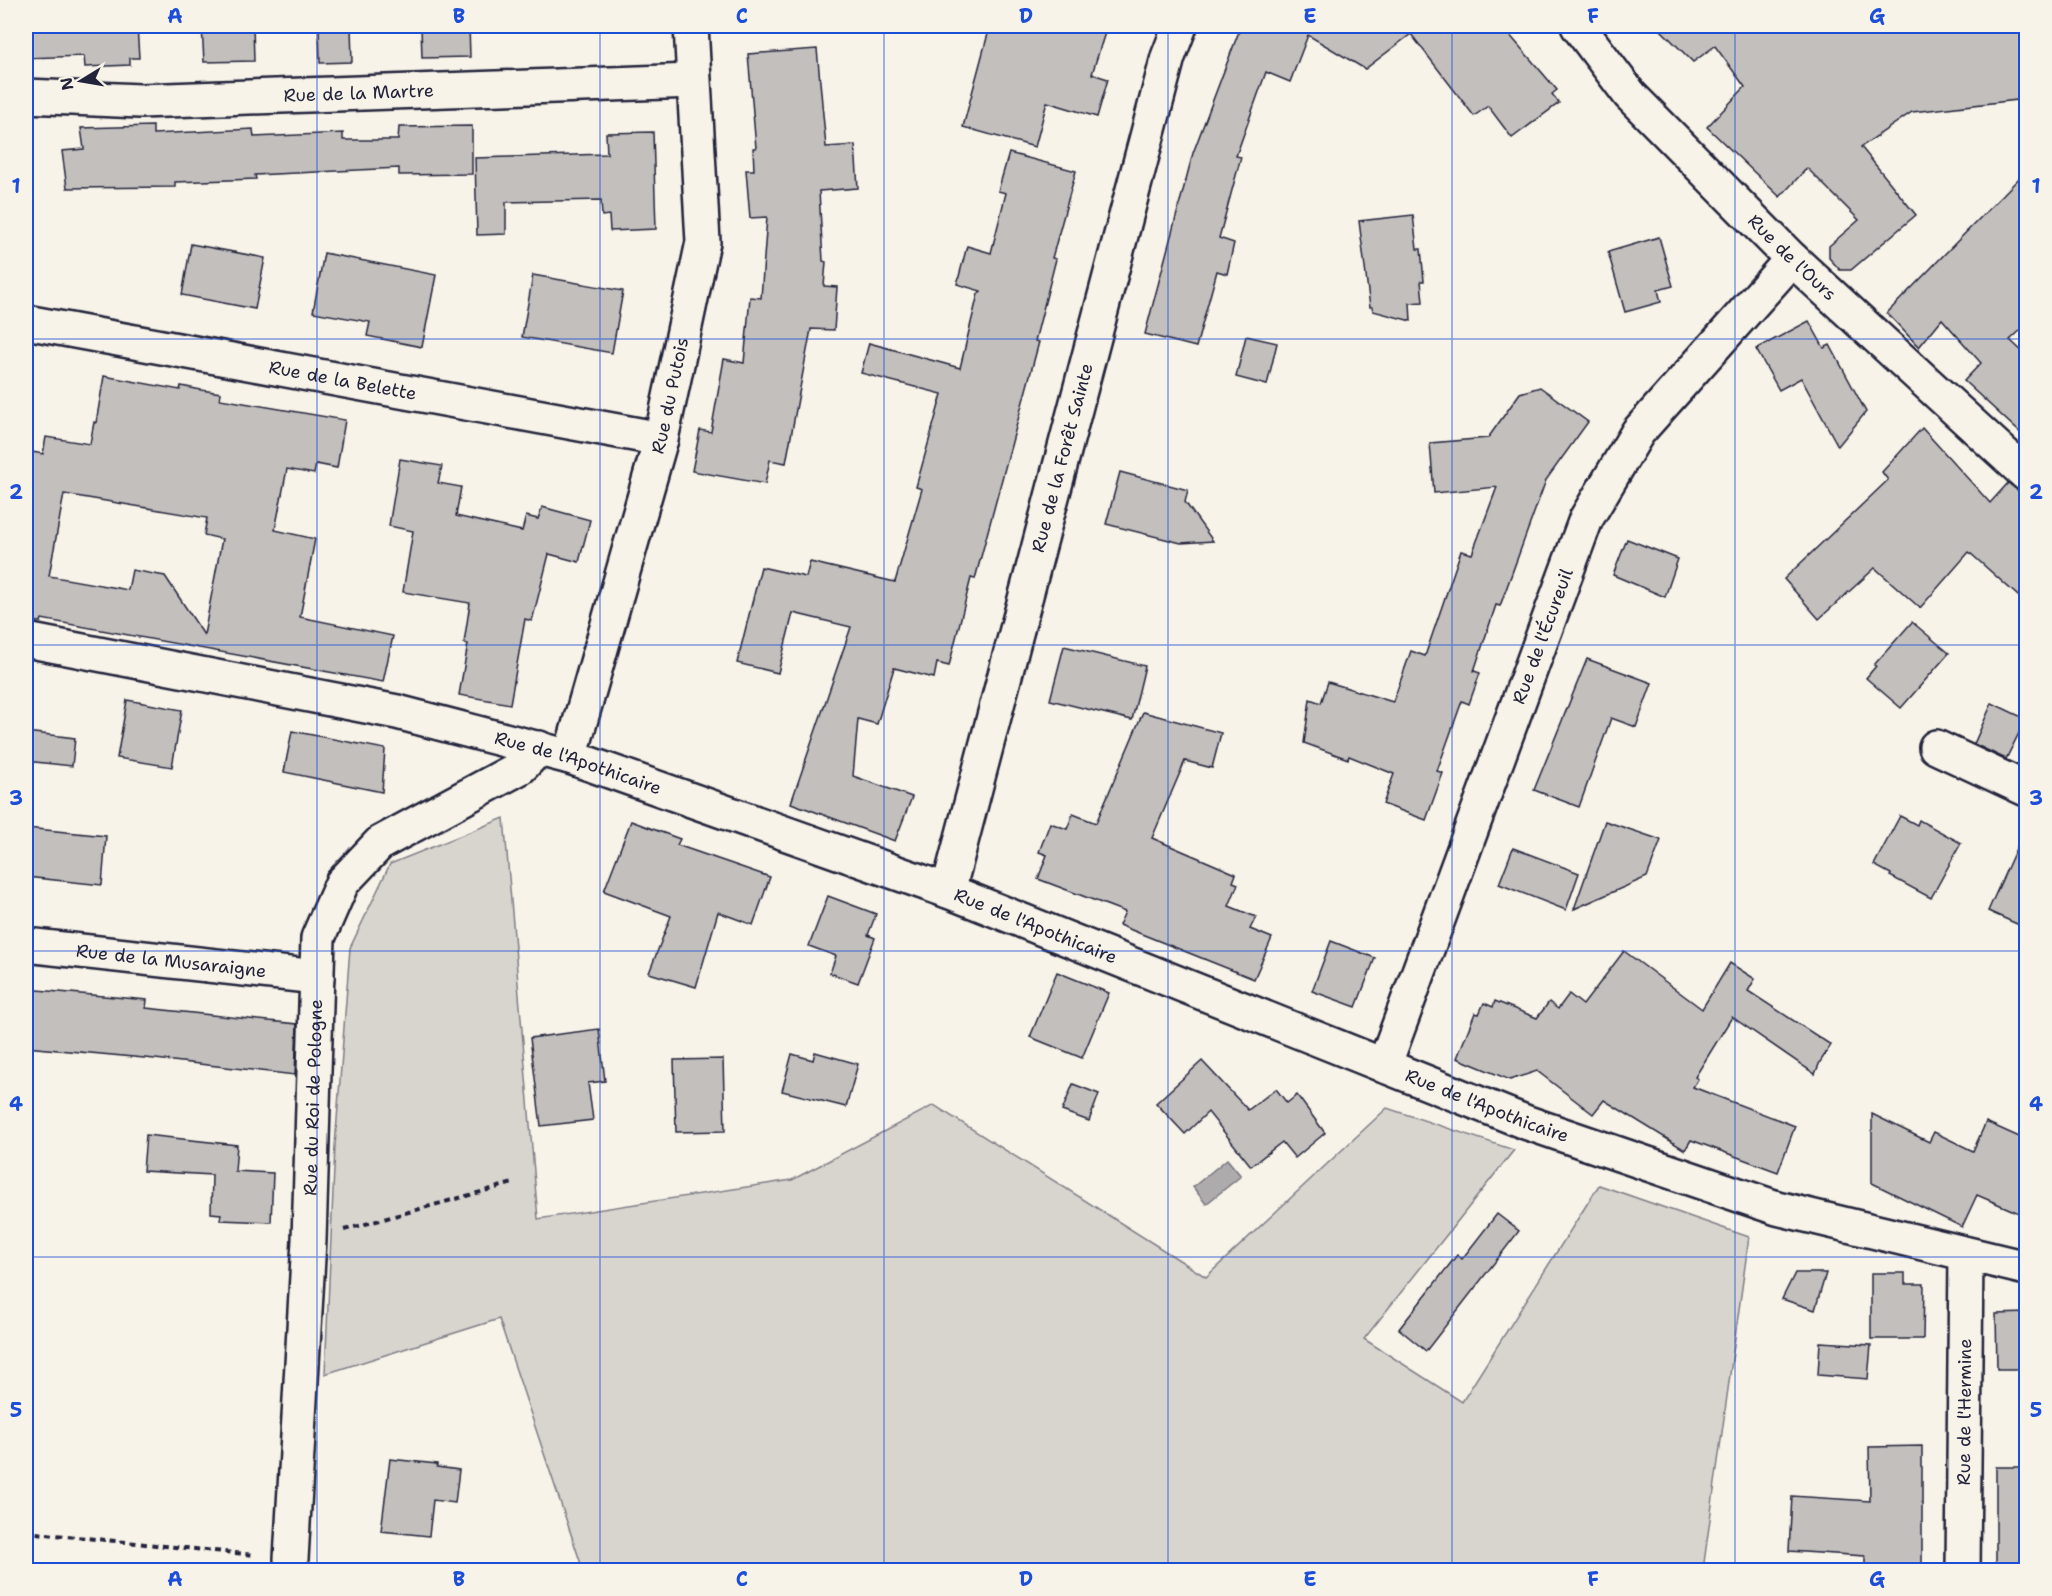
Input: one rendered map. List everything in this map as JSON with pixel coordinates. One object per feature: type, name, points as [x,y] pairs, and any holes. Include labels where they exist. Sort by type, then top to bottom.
[{"type":"street","name":"Rue du Putois","points":[[570,757],[661,439],[703,242],[691,26]]},
{"type":"street","name":"Rue de la Forêt Sainte","points":[[948,891],[1165,68],[1180,26]]},
{"type":"street","name":"Rue de l'Ours","points":[[1578,26],[1630,95],[1792,259],[2026,474]]},
{"type":"street","name":"Rue de la Martre","points":[[26,96],[140,101],[693,81]]},
{"type":"street","name":"Rue de l'Écureuil","points":[[1384,1066],[1586,519],[1638,432],[1792,259]]},
{"type":"street","name":"Rue de la Belette","points":[[26,322],[661,439]]},
{"type":"street","name":"Rue de l'Apothicaire","points":[[26,640],[397,712],[570,757],[948,891],[1525,1122],[1777,1208],[2026,1268]]},
{"type":"street","points":[[1936,747],[2026,789]]},
{"type":"street","name":"Rue du Roi de Pologne","points":[[291,1559],[309,1240],[318,938],[342,883],[380,843],[521,767],[539,748]]},
{"type":"street","name":"Rue de la Musaraigne","points":[[26,945],[317,977]]},
{"type":"street","name":"Rue de l'Hermine","points":[[1963,1570],[1966,1254]]},
{"type":"path","points":[[309,1240],[513,1183]]},
{"type":"path","points":[[26,1532],[291,1559]]},
{"type":"shaded area","points":[[504,818],[538,1219],[792,1180],[934,1105],[1206,1277],[1387,1108],[1514,1150],[1364,1339],[1462,1402],[1599,1185],[1749,1237],[1703,1570],[583,1570],[499,1319],[325,1374],[335,1146],[350,948],[390,864]]},
{"type":"shaded area","points":[[1227,1159],[1241,1176],[1206,1204],[1193,1187]]},
{"type":"building","points":[[26,26],[137,26],[139,58],[130,58],[130,65],[85,67],[84,56],[26,58]]},
{"type":"building","points":[[202,26],[253,26],[254,61],[204,62]]},
{"type":"building","points":[[319,26],[351,26],[352,62],[320,63]]},
{"type":"building","points":[[421,26],[469,26],[470,57],[422,58]]},
{"type":"building","points":[[990,26],[1107,26],[1092,74],[1108,79],[1097,117],[1047,102],[1035,147],[963,127]]},
{"type":"building","points":[[1241,26],[1502,26],[1557,90],[1552,94],[1559,103],[1512,138],[1488,106],[1474,116],[1411,34],[1365,69],[1308,35],[1290,82],[1266,72],[1236,156],[1241,157],[1219,238],[1234,243],[1227,274],[1217,271],[1196,347],[1145,334],[1193,153]]},
{"type":"building","points":[[1657,26],[2018,26],[2026,40],[2026,99],[1912,112],[1861,147],[1916,215],[1851,270],[1840,270],[1829,258],[1829,246],[1859,220],[1807,168],[1780,197],[1707,127],[1745,87],[1715,46],[1693,62]]},
{"type":"building","points":[[817,49],[826,147],[855,145],[858,188],[819,191],[823,261],[826,262],[824,286],[837,287],[834,330],[811,329],[786,463],[770,460],[765,484],[692,471],[700,430],[711,432],[724,359],[744,363],[750,297],[761,298],[767,217],[750,218],[746,170],[754,170],[753,148],[756,148],[748,54]]},
{"type":"building","points":[[153,126],[153,134],[253,129],[254,137],[343,133],[343,140],[398,140],[399,127],[472,126],[472,174],[399,175],[399,168],[255,175],[256,179],[175,182],[175,187],[67,188],[62,151],[84,149],[81,128]]},
{"type":"building","points":[[653,132],[656,229],[610,231],[609,215],[602,216],[601,200],[506,202],[506,234],[477,235],[475,158],[607,154],[606,133]]},
{"type":"building","points":[[1009,153],[1076,171],[1052,258],[1056,259],[1035,341],[1039,342],[975,579],[971,578],[949,666],[937,663],[934,678],[894,668],[877,724],[858,719],[853,776],[912,797],[895,841],[791,803],[851,627],[793,613],[778,673],[737,663],[761,567],[806,577],[810,562],[895,582],[922,489],[916,487],[942,394],[861,373],[869,343],[960,368],[978,294],[981,291],[957,284],[967,246],[991,253],[1006,193],[998,191]]},
{"type":"building","points":[[2026,171],[2026,325],[2010,340],[2026,355],[2026,438],[1964,381],[1981,363],[1942,319],[1919,347],[1887,313]]},
{"type":"building","points":[[1413,215],[1417,249],[1421,249],[1424,281],[1421,281],[1423,302],[1410,303],[1411,321],[1373,311],[1370,307],[1359,221]]},
{"type":"building","points":[[1659,237],[1673,286],[1658,290],[1661,302],[1625,312],[1608,252]]},
{"type":"building","points":[[191,244],[265,258],[255,309],[182,295]]},
{"type":"building","points":[[324,253],[436,275],[422,347],[367,336],[370,322],[313,312]]},
{"type":"building","points":[[533,275],[623,291],[612,353],[522,337]]},
{"type":"building","points":[[1809,321],[1824,348],[1830,345],[1866,412],[1838,446],[1801,378],[1779,390],[1756,349]]},
{"type":"building","points":[[1246,336],[1277,343],[1267,385],[1236,377]]},
{"type":"building","points":[[104,376],[180,390],[181,386],[221,393],[220,399],[345,420],[337,468],[316,464],[314,474],[287,469],[275,530],[315,539],[300,617],[393,636],[383,682],[42,619],[41,622],[26,621],[26,451],[43,454],[46,437],[90,444],[94,422],[96,423]],"holes":[[[64,494],[207,518],[204,535],[222,539],[204,635],[165,576],[132,570],[128,590],[49,576]]]},
{"type":"building","points":[[1540,387],[1588,422],[1546,480],[1500,606],[1496,605],[1474,671],[1480,673],[1469,704],[1462,701],[1437,771],[1443,773],[1426,820],[1383,804],[1394,774],[1349,756],[1348,759],[1304,743],[1310,699],[1321,703],[1328,682],[1393,702],[1411,651],[1425,656],[1461,551],[1472,554],[1497,487],[1434,493],[1430,443],[1488,438],[1520,393]]},
{"type":"building","points":[[1922,428],[1990,503],[2008,483],[2021,492],[2026,492],[2026,603],[1969,552],[1920,608],[1875,568],[1819,619],[1784,579],[1888,480],[1882,472]]},
{"type":"building","points":[[400,459],[442,466],[438,483],[461,487],[456,516],[522,531],[526,516],[538,519],[542,507],[590,520],[579,562],[549,554],[532,621],[525,619],[510,704],[459,695],[468,644],[464,643],[470,603],[403,592],[413,531],[389,526]]},
{"type":"building","points":[[1120,472],[1188,490],[1185,502],[1213,541],[1181,543],[1106,524]]},
{"type":"building","points":[[1627,539],[1678,559],[1665,597],[1613,575]]},
{"type":"building","points":[[1912,622],[1949,653],[1901,708],[1866,678],[1876,666],[1874,665]]},
{"type":"building","points":[[1064,646],[1145,666],[1132,720],[1050,700]]},
{"type":"building","points":[[1587,659],[1652,683],[1636,727],[1611,718],[1579,807],[1534,790]]},
{"type":"building","points":[[127,700],[182,710],[172,767],[117,758]]},
{"type":"building","points":[[1992,703],[2026,719],[2006,759],[1974,744]]},
{"type":"building","points":[[1143,712],[1221,733],[1212,768],[1185,761],[1152,838],[1236,874],[1233,882],[1238,884],[1229,906],[1256,917],[1250,929],[1272,938],[1254,979],[1119,925],[1125,912],[1038,879],[1047,855],[1039,852],[1050,823],[1067,829],[1073,814],[1096,823]]},
{"type":"building","points":[[292,731],[385,749],[382,792],[284,772]]},
{"type":"building","points":[[26,732],[75,738],[72,766],[26,761]]},
{"type":"building","points":[[1900,816],[1917,825],[1919,820],[1961,843],[1931,898],[1874,865]]},
{"type":"building","points":[[631,821],[680,839],[677,845],[770,877],[753,925],[718,912],[696,987],[649,973],[671,916],[604,891]]},
{"type":"building","points":[[1605,821],[1661,840],[1647,877],[1574,909]]},
{"type":"building","points":[[2026,826],[2026,928],[1988,911]]},
{"type":"building","points":[[26,828],[106,836],[102,885],[26,877]]},
{"type":"building","points":[[1513,848],[1579,873],[1566,910],[1499,884]]},
{"type":"building","points":[[828,896],[876,914],[868,935],[875,938],[858,983],[830,973],[836,956],[809,946]]},
{"type":"building","points":[[1331,941],[1375,958],[1356,1007],[1312,991]]},
{"type":"building","points":[[1624,951],[1702,1009],[1730,963],[1755,979],[1748,991],[1831,1045],[1815,1074],[1732,1017],[1695,1077],[1698,1079],[1693,1087],[1795,1126],[1778,1172],[1691,1140],[1685,1150],[1604,1100],[1593,1114],[1537,1071],[1510,1080],[1457,1058],[1475,1013],[1479,1014],[1484,1003],[1493,1007],[1495,1001],[1537,1018],[1549,1002],[1558,1009],[1569,994],[1583,1005]]},
{"type":"building","points":[[1057,972],[1109,993],[1082,1058],[1030,1037]]},
{"type":"building","points":[[26,989],[147,1000],[146,1008],[297,1024],[295,1075],[26,1047]]},
{"type":"building","points":[[599,1029],[605,1081],[588,1083],[593,1120],[541,1126],[530,1038]]},
{"type":"building","points":[[815,1052],[858,1064],[846,1107],[782,1091],[792,1054],[813,1060]]},
{"type":"building","points":[[723,1059],[725,1131],[676,1132],[674,1060]]},
{"type":"building","points":[[1202,1061],[1248,1110],[1276,1089],[1287,1103],[1297,1095],[1325,1133],[1295,1158],[1282,1142],[1251,1166],[1208,1112],[1185,1134],[1156,1103]]},
{"type":"building","points":[[1073,1084],[1099,1094],[1089,1121],[1062,1111]]},
{"type":"building","points":[[1872,1114],[1929,1142],[1934,1132],[1973,1151],[1986,1122],[2026,1140],[2026,1216],[1977,1195],[1962,1227],[1872,1183]]},
{"type":"building","points":[[146,1135],[237,1145],[235,1171],[273,1173],[271,1222],[220,1220],[221,1214],[211,1213],[212,1175],[143,1171]]},
{"type":"building","points":[[1497,1214],[1519,1231],[1426,1351],[1399,1329],[1457,1255],[1462,1259]]},
{"type":"building","points":[[1795,1273],[1826,1273],[1815,1310],[1782,1299]]},
{"type":"building","points":[[1871,1273],[1905,1273],[1905,1284],[1924,1284],[1923,1339],[1871,1339]]},
{"type":"building","points":[[2026,1313],[2026,1369],[1997,1369],[1996,1314]]},
{"type":"building","points":[[1820,1342],[1871,1345],[1868,1379],[1818,1375]]},
{"type":"building","points":[[1922,1446],[1922,1570],[1865,1570],[1865,1556],[1789,1551],[1792,1496],[1870,1501],[1869,1447]]},
{"type":"building","points":[[390,1459],[437,1464],[437,1467],[459,1470],[455,1503],[433,1500],[429,1536],[381,1531]]},
{"type":"building","points":[[1996,1467],[2026,1467],[2026,1570],[1996,1570]]}]
